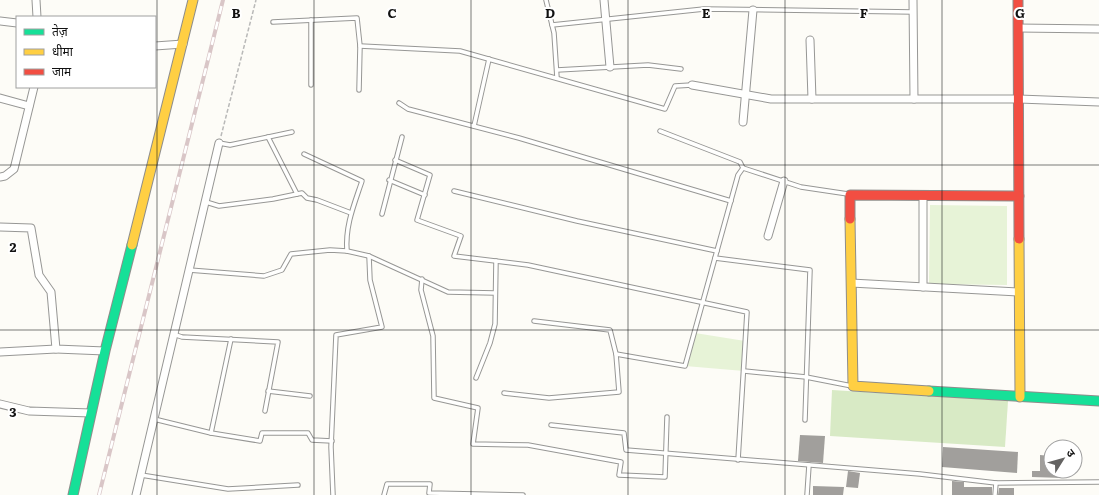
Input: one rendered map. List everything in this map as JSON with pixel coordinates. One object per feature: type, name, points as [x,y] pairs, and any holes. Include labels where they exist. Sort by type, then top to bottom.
[{"type":"street","points":[[36,0],[37,16]]},
{"type":"street","points":[[73,495],[105,350],[193,0]]},
{"type":"street","points":[[604,0],[610,67]]},
{"type":"street","points":[[913,0],[914,99]]},
{"type":"street","points":[[1018,0],[1020,397]]},
{"type":"street","points":[[743,122],[753,10]]},
{"type":"street","points":[[0,21],[16,23]]},
{"type":"street","points":[[1018,28],[1099,29]]},
{"type":"street","points":[[810,40],[812,99]]},
{"type":"street","points":[[156,46],[183,44]]},
{"type":"street","points":[[692,85],[771,99],[1019,99],[1099,102]]},
{"type":"street","points":[[0,176],[5,176],[14,169],[34,88]]},
{"type":"street","points":[[0,98],[29,106]]},
{"type":"street","points":[[136,495],[187,270],[219,143]]},
{"type":"street","points":[[768,236],[784,181]]},
{"type":"street","points":[[1019,196],[850,195],[853,386],[1099,401]]},
{"type":"street","points":[[923,196],[923,287]]},
{"type":"street","points":[[0,227],[31,228],[38,275],[51,292],[56,349]]},
{"type":"street","points":[[852,283],[1019,292]]},
{"type":"street","points":[[0,352],[56,349],[105,350]]},
{"type":"street","points":[[0,404],[28,411],[91,413]]},
{"type":"lane","points":[[546,0],[552,25],[557,78]]},
{"type":"lane","points":[[552,25],[704,9],[913,12]]},
{"type":"lane","points":[[273,22],[357,18],[360,46],[359,90]]},
{"type":"lane","points":[[311,20],[311,85]]},
{"type":"lane","points":[[360,46],[460,51],[666,109],[675,86],[692,85]]},
{"type":"lane","points":[[474,126],[489,59]]},
{"type":"lane","points":[[557,70],[648,65],[681,69]]},
{"type":"lane","points":[[399,103],[408,109],[474,126],[731,201]]},
{"type":"lane","points":[[660,130],[740,162],[743,168],[801,187],[850,195]]},
{"type":"lane","points":[[219,143],[230,145],[292,132]]},
{"type":"lane","points":[[268,137],[297,194]]},
{"type":"lane","points":[[382,214],[402,137]]},
{"type":"lane","points":[[304,154],[362,181],[351,213],[346,236],[347,251]]},
{"type":"lane","points":[[395,160],[430,175],[417,220],[461,236],[454,256],[528,265],[747,312],[738,460]]},
{"type":"lane","points":[[616,354],[685,366],[738,175],[743,168]]},
{"type":"lane","points":[[390,180],[425,195]]},
{"type":"lane","points":[[454,191],[577,221],[717,251]]},
{"type":"lane","points":[[204,201],[219,206],[273,200],[302,193],[307,198],[317,200],[351,213]]},
{"type":"lane","points":[[187,270],[264,276],[282,270],[291,254],[330,250],[347,251],[369,256],[448,292],[495,293]]},
{"type":"lane","points":[[333,495],[332,441],[336,335],[382,327],[370,280],[369,256]]},
{"type":"lane","points":[[715,258],[810,270],[805,420]]},
{"type":"lane","points":[[476,378],[490,343],[495,324],[496,261]]},
{"type":"lane","points":[[422,279],[421,290],[433,336],[434,398],[478,408],[473,444],[528,445],[621,462],[619,475],[665,477],[667,417]]},
{"type":"lane","points":[[504,393],[549,398],[619,392],[616,354],[610,330],[534,321]]},
{"type":"lane","points":[[173,334],[182,337],[278,342],[265,411]]},
{"type":"lane","points":[[211,433],[231,340]]},
{"type":"lane","points":[[744,371],[806,377],[853,386]]},
{"type":"lane","points":[[268,391],[310,396]]},
{"type":"lane","points":[[154,419],[211,433],[260,441],[262,433],[308,433],[312,440],[332,441]]},
{"type":"lane","points":[[551,425],[624,433],[626,450],[809,465],[996,483],[1099,482]]},
{"type":"lane","points":[[807,495],[809,465]]},
{"type":"lane","points":[[141,475],[228,489],[298,485]]},
{"type":"lane","points":[[995,495],[996,483]]},
{"type":"lane","points":[[384,495],[387,484],[430,484],[429,493],[523,495]]},
{"type":"lane","points":[[228,489],[229,495]]},
{"type":"path","points":[[219,143],[256,0]]},
{"type":"green space","points":[[930,205],[1007,206],[1007,285],[929,284]]},
{"type":"green space","points":[[695,333],[745,341],[744,371],[685,366]]},
{"type":"green space","points":[[832,390],[1008,401],[1005,447],[830,436]]},
{"type":"building","points":[[800,435],[825,436],[823,463],[798,461]]},
{"type":"building","points":[[943,447],[1018,452],[1017,473],[942,467]]},
{"type":"building","points":[[1040,455],[1043,455],[1043,477],[1032,477],[1032,471],[1040,471]]},
{"type":"building","points":[[848,471],[860,473],[858,488],[846,487]]},
{"type":"building","points":[[952,481],[964,482],[964,487],[992,487],[992,495],[952,495]]},
{"type":"building","points":[[813,486],[844,487],[843,495],[813,495]]},
{"type":"building","points":[[999,488],[1014,488],[1014,495],[998,495]]},
{"type":"railway","points":[[99,495],[223,0]]},
{"type":"traffic: fast","points":[[73,495],[105,351],[132,245]]},
{"type":"traffic: fast","points":[[929,391],[1099,401]]},
{"type":"traffic: slow","points":[[132,245],[193,0]]},
{"type":"traffic: slow","points":[[850,219],[853,386],[929,391]]},
{"type":"traffic: slow","points":[[1019,239],[1020,397]]},
{"type":"traffic: jam","points":[[1018,0],[1019,239]]},
{"type":"traffic: jam","points":[[850,219],[850,195],[1019,196]]}]
